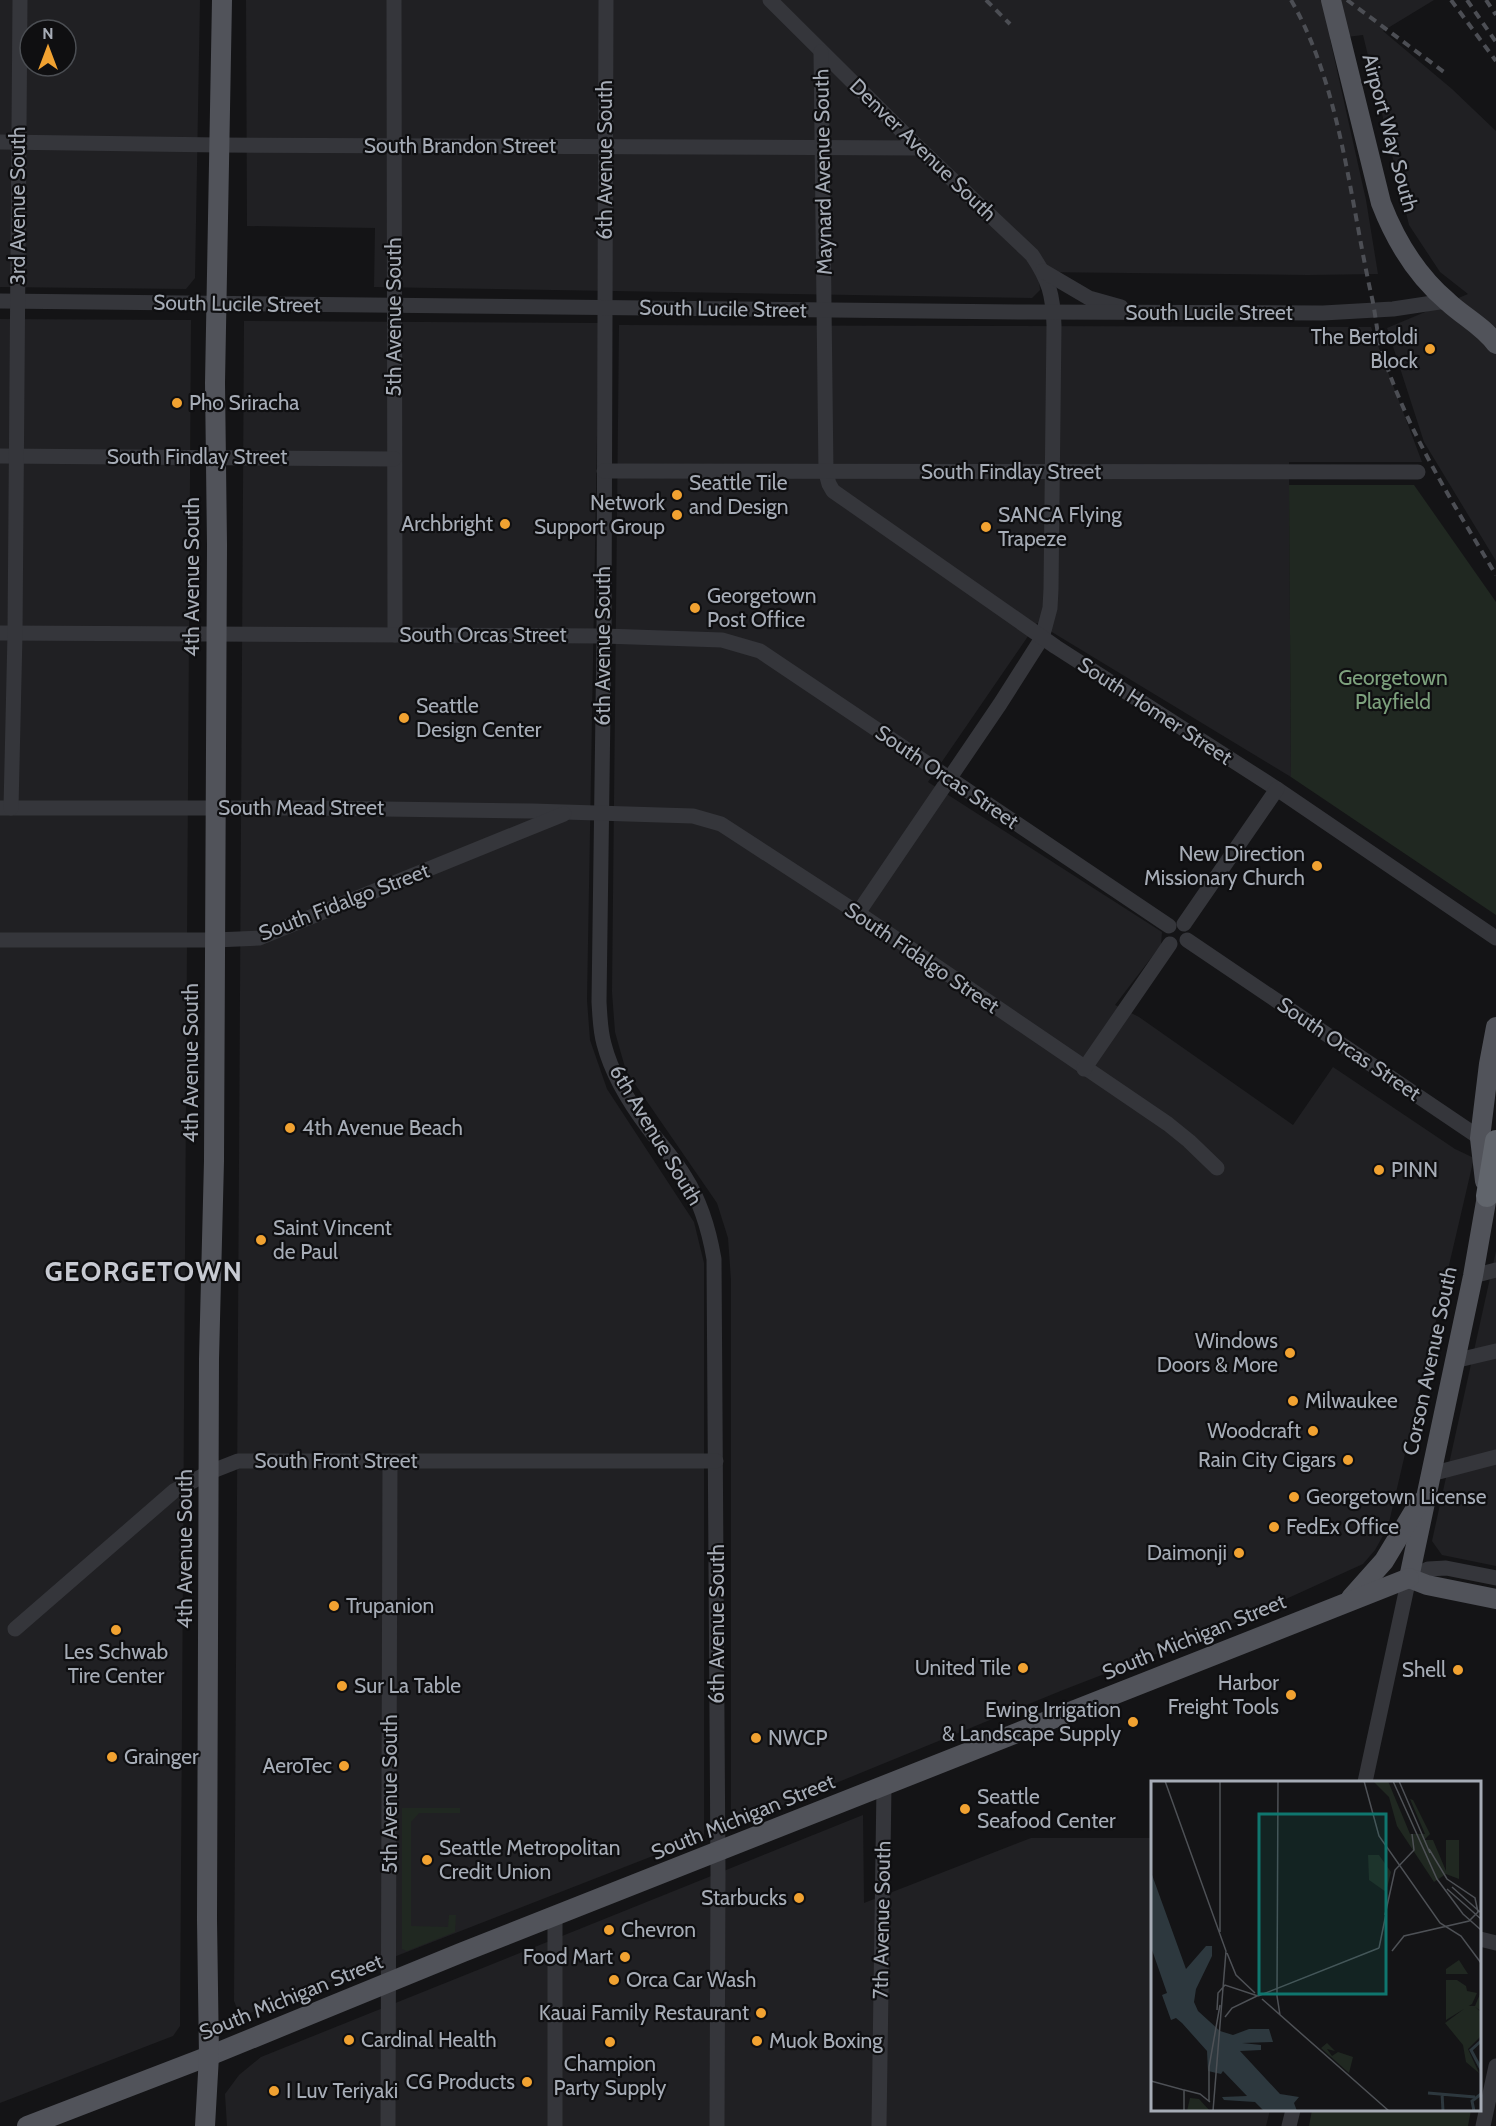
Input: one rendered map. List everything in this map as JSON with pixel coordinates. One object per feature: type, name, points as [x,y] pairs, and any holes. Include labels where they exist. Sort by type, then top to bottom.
[{"type":"highway","points":[[1487,1196],[1488,1139]]},
{"type":"main road","name":"4th Avenue South","points":[[205,2126],[209,2056],[207,1920],[209,1359],[214,1161],[215,457],[222,0]]},
{"type":"main road","name":"Airport Way South","points":[[1331,0],[1381,203],[1389,225],[1410,262],[1422,277],[1446,301],[1480,325],[1496,344]]},
{"type":"main road","points":[[1488,1139],[1489,1064],[1496,1027]]},
{"type":"main road","name":"Corson Avenue South","points":[[1409,1578],[1473,1276],[1487,1196],[1496,1174]]},
{"type":"main road","points":[[1347,1603],[1384,1561],[1430,1481]]},
{"type":"main road","points":[[1409,1578],[1427,1585],[1496,1599]]},
{"type":"main road","name":"South Michigan Street","points":[[27,2126],[209,2056],[1409,1578]]},
{"type":"street","name":"3rd Avenue South","points":[[5,808],[8,456],[18,302],[20,0]]},
{"type":"street","name":"5th Avenue South","points":[[394,0],[395,635]]},
{"type":"street","name":"6th Avenue South","points":[[606,0],[604,636],[599,1002],[602,1035],[613,1068],[624,1091],[686,1178],[709,1232],[714,1259],[717,2126]]},
{"type":"street","name":"Denver Avenue South","points":[[770,0],[919,148],[1032,255],[1043,271],[1052,296],[1053,312]]},
{"type":"street","name":"Maynard Avenue South","points":[[821,52],[826,473]]},
{"type":"street","name":"South Brandon Street","points":[[0,142],[919,148]]},
{"type":"street","points":[[1043,271],[1096,300],[1153,313]]},
{"type":"street","name":"South Lucile Street","points":[[0,302],[1153,313],[1340,312],[1401,308],[1446,301]]},
{"type":"street","points":[[858,913],[1042,638],[1050,608],[1052,589],[1053,312]]},
{"type":"street","name":"South Findlay Street","points":[[8,456],[394,459]]},
{"type":"street","name":"South Findlay Street","points":[[604,471],[1418,472]]},
{"type":"street","name":"South Homer Street","points":[[826,473],[829,484],[840,496],[1042,638],[1277,789],[1496,938]]},
{"type":"street","name":"South Orcas Street","points":[[7,633],[604,636],[722,640],[760,651],[949,779],[1176,925]]},
{"type":"street","points":[[1170,944],[1166,936],[1277,789]]},
{"type":"street","name":"South Mead Street","points":[[5,808],[601,813]]},
{"type":"street","name":"South Fidalgo Street","points":[[0,940],[259,938],[570,811]]},
{"type":"street","name":"South Fidalgo Street","points":[[601,813],[693,816],[721,824],[858,913],[1168,1124],[1217,1168]]},
{"type":"street","points":[[1170,944],[1180,946],[1187,940],[1188,931],[1176,925]]},
{"type":"street","name":"South Orcas Street","points":[[1187,940],[1488,1139]]},
{"type":"street","points":[[1084,1069],[1170,944]]},
{"type":"street","points":[[1473,1276],[1496,1270]]},
{"type":"street","points":[[1454,1361],[1496,1351]]},
{"type":"street","points":[[1430,1481],[1496,1457]]},
{"type":"street","name":"South Front Street","points":[[15,1629],[164,1499],[184,1484],[238,1461],[716,1461]]},
{"type":"street","name":"5th Avenue South","points":[[388,2126],[390,1462]]},
{"type":"street","points":[[1409,1578],[1428,1569],[1446,1568],[1496,1578]]},
{"type":"street","name":"Corson Avenue South","points":[[1365,1781],[1409,1578]]},
{"type":"street","name":"7th Avenue South","points":[[879,2126],[884,1786]]},
{"type":"street","points":[[555,1917],[555,2126]]},
{"type":"street","points":[[1481,1939],[1496,1943]]},
{"type":"street","points":[[1483,2126],[1496,2066]]},
{"type":"street","points":[[1289,2126],[1293,2111]]},
{"type":"shaded area","points":[[0,0],[200,0],[195,278],[186,289],[0,287]]},
{"type":"shaded area","points":[[246,0],[1434,0],[1383,31],[1452,89],[1496,131],[1496,561],[1424,442],[1387,328],[1468,294],[1440,272],[1409,225],[1363,35],[1330,39],[1366,200],[1378,274],[1035,272],[1040,290],[1032,298],[374,287],[375,228],[247,226]]},
{"type":"shaded area","points":[[0,319],[191,320],[180,2026],[173,2036],[0,2103]]},
{"type":"shaded area","points":[[244,321],[599,323],[587,1000],[590,1040],[607,1089],[694,1222],[704,1263],[704,1836],[245,2015],[237,2008],[234,2001]]},
{"type":"shaded area","points":[[619,325],[1371,327],[1422,462],[1289,462],[1291,777],[1037,623],[928,782],[1162,932],[1161,945],[1115,1005],[1139,1017],[1293,1125],[1333,1067],[1455,1149],[1474,1158],[1388,1527],[1375,1550],[1363,1564],[1218,1630],[1063,1690],[731,1826],[731,1280],[728,1238],[717,1203],[626,1071],[615,1032],[612,992]]},
{"type":"shaded area","points":[[1496,1251],[1496,1566],[1442,1555],[1432,1541]]},
{"type":"shaded area","points":[[863,1815],[864,1903],[1031,1838],[1151,1838],[1151,2111],[1270,2111],[1266,2126],[227,2126],[225,2094],[239,2075],[261,2057]]},
{"type":"green space","name":"Georgetown Playfield","points":[[1289,485],[1414,485],[1496,602],[1496,915],[1291,777]]},
{"type":"green space","points":[[402,1808],[460,1808],[460,1813],[419,1813],[411,1822],[411,1926],[448,1927],[449,1915],[456,1915],[455,1932],[407,1951],[402,1949]]},
{"type":"green space","points":[[1312,2111],[1471,2111],[1468,2126],[1309,2126]]},
{"type":"railway","points":[[986,0],[1010,24]]},
{"type":"railway","points":[[1291,0],[1308,34],[1333,107],[1382,352],[1418,439],[1496,575]]},
{"type":"railway","points":[[1347,0],[1444,72]]},
{"type":"railway","points":[[1451,0],[1496,61]]},
{"type":"railway","points":[[1467,0],[1496,42]]},
{"type":"railway","points":[[1486,0],[1496,15]]},
{"type":"place","name":"The Bertoldi Block","points":[[1430,349]]},
{"type":"place","name":"Pho Sriracha","points":[[177,403]]},
{"type":"place","name":"Seattle Tile and Design","points":[[677,495]]},
{"type":"place","name":"Network Support Group","points":[[677,515]]},
{"type":"place","name":"Archbright","points":[[505,524]]},
{"type":"place","name":"SANCA Flying Trapeze","points":[[986,527]]},
{"type":"place","name":"Georgetown Post Office","points":[[695,608]]},
{"type":"place","name":"Seattle Design Center","points":[[404,718]]},
{"type":"place","name":"New Direction Missionary Church","points":[[1317,866]]},
{"type":"place","name":"4th Avenue Beach","points":[[290,1128]]},
{"type":"place","name":"PINN","points":[[1379,1170]]},
{"type":"place","name":"Saint Vincent de Paul","points":[[261,1240]]},
{"type":"place","name":"Windows Doors & More","points":[[1290,1353]]},
{"type":"place","name":"Milwaukee","points":[[1293,1401]]},
{"type":"place","name":"Woodcraft","points":[[1313,1431]]},
{"type":"place","name":"Rain City Cigars","points":[[1348,1460]]},
{"type":"place","name":"Georgetown License","points":[[1294,1497]]},
{"type":"place","name":"FedEx Office","points":[[1274,1527]]},
{"type":"place","name":"Daimonji","points":[[1239,1553]]},
{"type":"place","name":"Trupanion","points":[[334,1606]]},
{"type":"place","name":"Les Schwab Tire Center","points":[[116,1630]]},
{"type":"place","name":"United Tile","points":[[1023,1668]]},
{"type":"place","name":"Shell","points":[[1458,1670]]},
{"type":"place","name":"Sur La Table","points":[[342,1686]]},
{"type":"place","name":"Harbor Freight Tools","points":[[1291,1695]]},
{"type":"place","name":"Ewing Irrigation & Landscape Supply","points":[[1133,1722]]},
{"type":"place","name":"NWCP","points":[[756,1738]]},
{"type":"place","name":"Grainger","points":[[112,1757]]},
{"type":"place","name":"AeroTec","points":[[344,1766]]},
{"type":"place","name":"Seattle Seafood Center","points":[[965,1809]]},
{"type":"place","name":"Seattle Metropolitan Credit Union","points":[[427,1860]]},
{"type":"place","name":"Starbucks","points":[[799,1898]]},
{"type":"place","name":"Chevron","points":[[609,1930]]},
{"type":"place","name":"Food Mart","points":[[625,1957]]},
{"type":"place","name":"Orca Car Wash","points":[[614,1980]]},
{"type":"place","name":"Kauai Family Restaurant","points":[[761,2013]]},
{"type":"place","name":"Cardinal Health","points":[[349,2040]]},
{"type":"place","name":"Muok Boxing","points":[[757,2041]]},
{"type":"place","name":"Champion Party Supply","points":[[610,2042]]},
{"type":"place","name":"CG Products","points":[[527,2082]]},
{"type":"place","name":"I Luv Teriyaki","points":[[274,2091]]},
{"type":"district","name":"GEORGETOWN","points":[[144,1272]]}]
